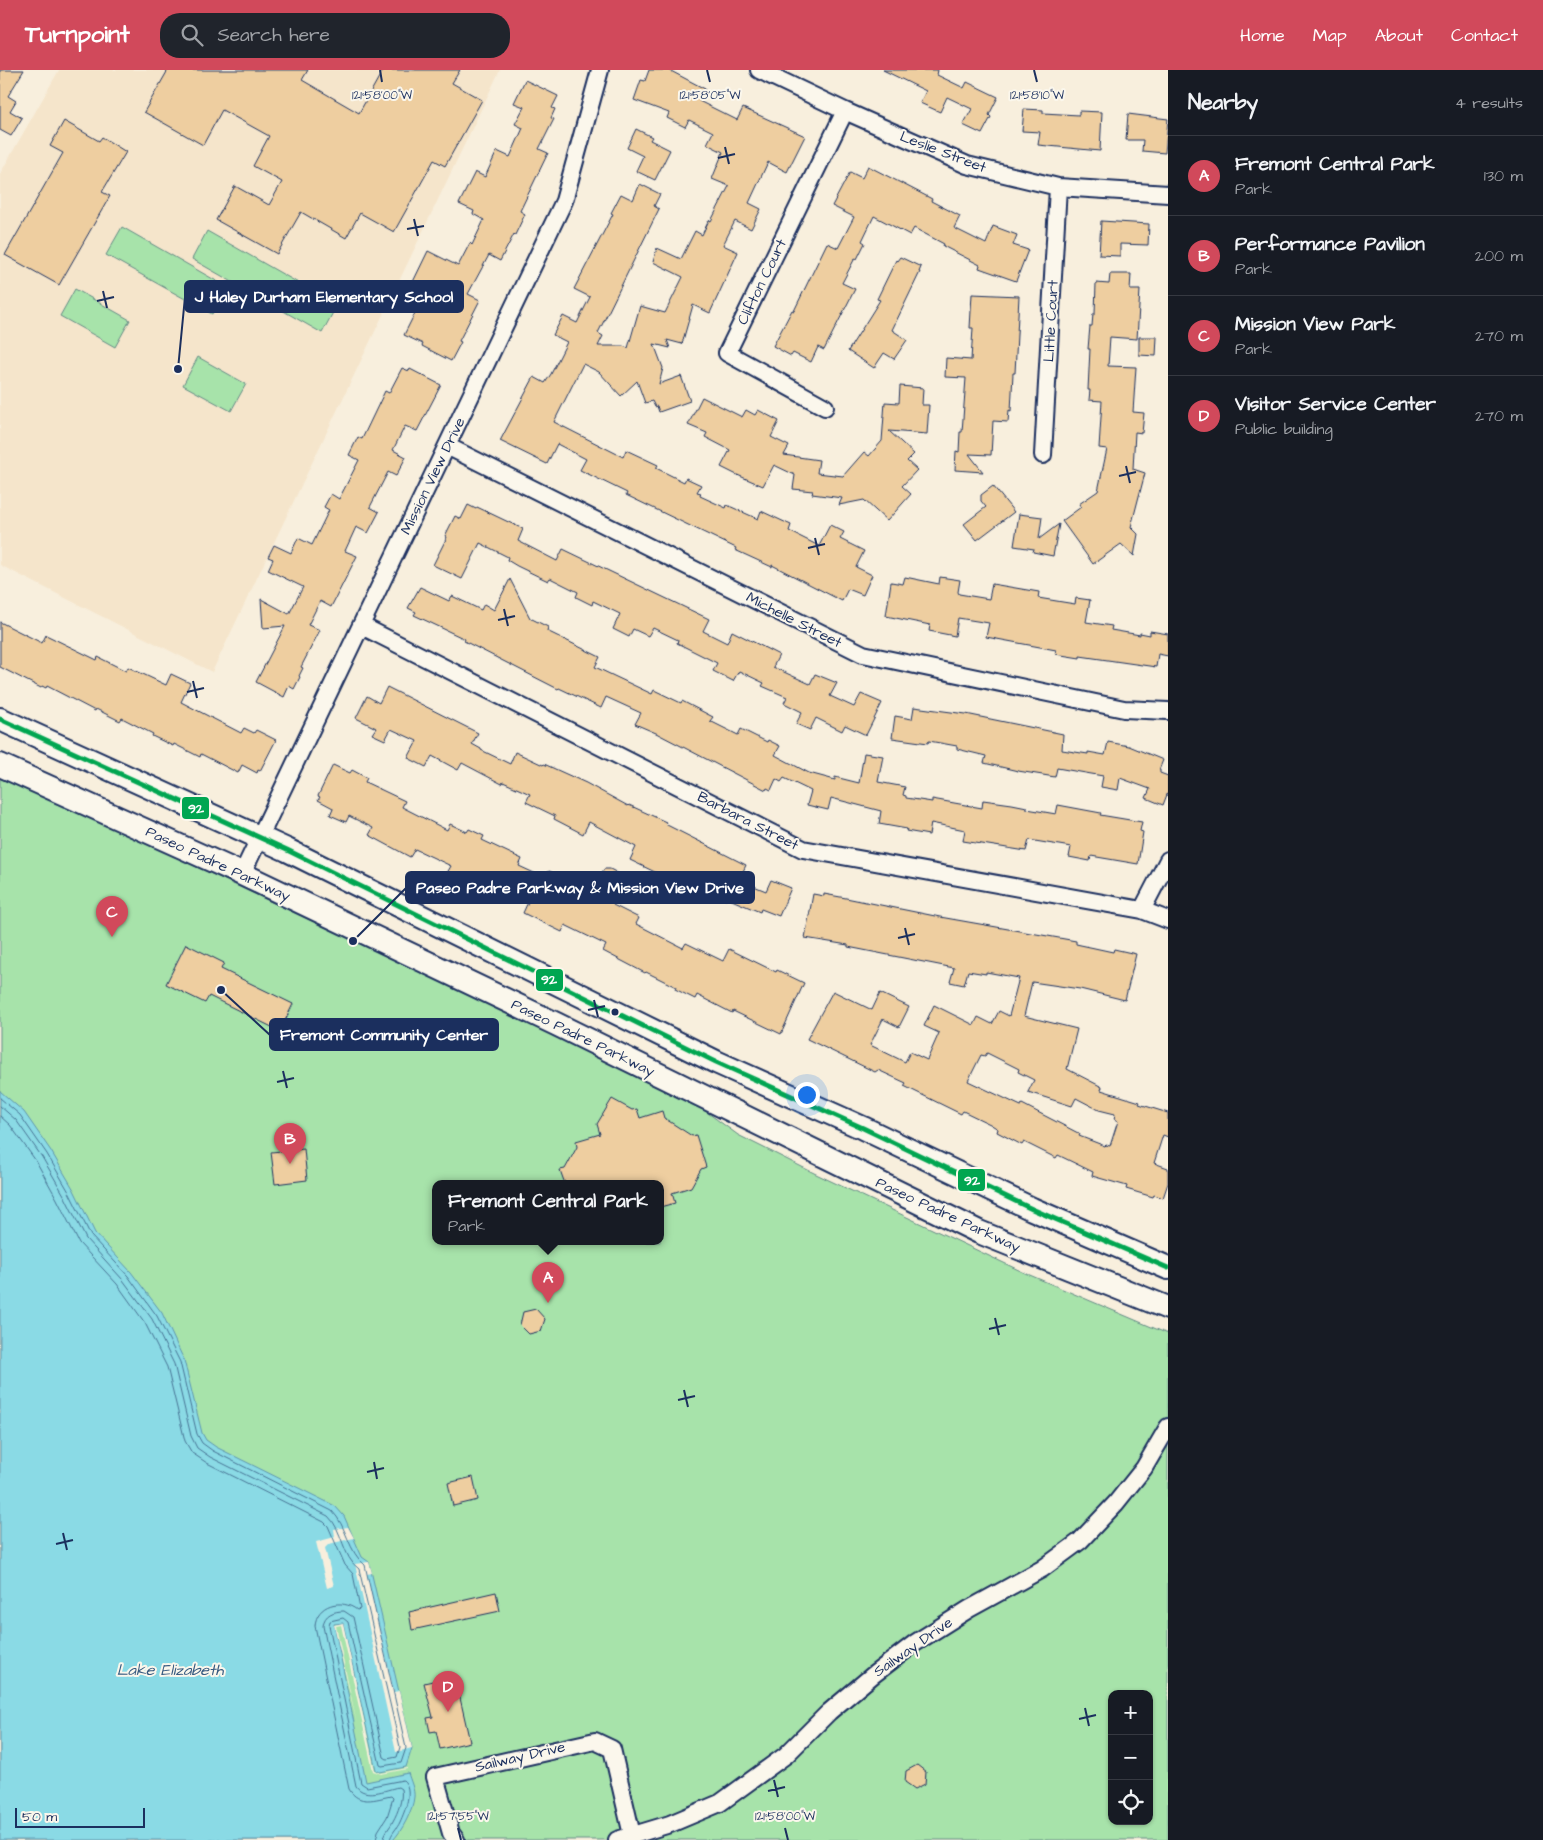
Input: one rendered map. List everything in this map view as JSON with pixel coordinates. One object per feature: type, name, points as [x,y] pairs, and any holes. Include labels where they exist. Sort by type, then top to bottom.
[{"type":"main road","points":[[0,719],[259,838],[716,1062],[863,1128],[1032,1209],[1168,1268]]},
{"type":"main road","name":"Paseo Padre Parkway","points":[[0,765],[242,874],[556,1024],[979,1232],[1168,1308]]},
{"type":"street","name":"Mission View Drive","points":[[242,874],[564,201],[600,70]]},
{"type":"street","name":"Leslie Street","points":[[758,70],[967,165],[1058,187],[1168,194]]},
{"type":"street","name":"Clifton Court","points":[[825,407],[727,353],[845,111]]},
{"type":"street","name":"Little Court","points":[[1043,456],[1058,187]]},
{"type":"street","name":"Michelle Street","points":[[448,446],[863,654],[1124,708],[1168,711]]},
{"type":"street","name":"Barbara Street","points":[[362,626],[803,849],[1142,910],[1168,920]]},
{"type":"street","points":[[1142,910],[1168,860]]},
{"type":"street","name":"Sailway Drive","points":[[456,1840],[451,1833],[435,1777],[594,1741],[612,1749],[625,1837],[670,1824],[720,1803],[786,1756],[829,1712],[873,1675],[916,1643],[969,1609],[1042,1569],[1080,1541],[1116,1503],[1144,1468],[1168,1427]]},
{"type":"shaded area","points":[[59,70],[500,70],[212,672],[0,565],[0,174]]},
{"type":"green space","points":[[122,227],[227,287],[212,314],[106,255]]},
{"type":"green space","points":[[207,231],[337,305],[322,333],[192,259]]},
{"type":"green space","points":[[75,289],[130,320],[115,347],[60,316]]},
{"type":"green space","points":[[198,357],[246,384],[231,411],[183,385]]},
{"type":"green space","points":[[0,775],[524,1020],[693,1102],[738,1135],[816,1174],[1025,1273],[1168,1334],[1168,1840],[0,1840]]},
{"type":"water","name":"Lake Elizabeth","points":[[0,1091],[24,1112],[51,1151],[74,1190],[95,1233],[131,1272],[162,1313],[184,1360],[202,1433],[206,1440],[216,1447],[335,1506],[344,1516],[362,1557],[369,1562],[412,1748],[406,1767],[380,1772],[376,1770],[343,1623],[334,1624],[366,1782],[408,1773],[413,1788],[414,1797],[409,1814],[393,1840],[0,1840]]},
{"type":"pier","points":[[348,1527],[354,1538],[329,1544],[325,1548],[334,1586],[327,1588],[316,1542],[335,1537],[334,1529]]},
{"type":"pier","points":[[369,1562],[372,1573],[367,1574],[394,1692],[399,1691],[412,1748],[396,1752],[355,1564]]},
{"type":"pier","points":[[343,1623],[375,1771],[381,1773],[407,1769],[381,1774],[373,1771],[341,1625],[336,1626],[357,1724],[334,1625]]},
{"type":"building","points":[[0,70],[24,70],[8,96],[16,101],[10,111],[22,118],[11,136],[0,130]]},
{"type":"building","points":[[168,70],[308,70],[302,80],[359,113],[383,70],[460,70],[452,83],[482,100],[445,166],[434,160],[394,232],[360,213],[346,238],[301,212],[277,254],[216,220],[235,186],[269,205],[282,182],[253,166],[269,136],[222,110],[203,145],[144,112]]},
{"type":"building","points":[[649,70],[669,70],[705,89],[699,101],[737,120],[743,108],[805,136],[787,172],[768,162],[749,203],[761,209],[751,229],[735,221],[723,245],[738,252],[710,313],[693,305],[682,344],[667,340],[670,348],[654,344],[663,368],[659,384],[681,376],[690,401],[659,412],[657,406],[655,407],[652,401],[645,403],[637,381],[621,396],[599,372],[583,364],[554,422],[623,457],[626,450],[658,465],[656,468],[684,482],[686,478],[701,485],[697,492],[701,493],[700,496],[726,508],[727,505],[758,519],[761,511],[791,525],[789,531],[819,546],[830,525],[844,532],[840,539],[864,551],[856,567],[872,575],[863,595],[848,589],[842,601],[772,565],[772,567],[735,550],[736,548],[626,495],[627,493],[580,470],[586,459],[557,444],[547,464],[500,441],[534,377],[545,383],[551,374],[567,342],[553,335],[563,316],[577,323],[590,297],[574,289],[613,214],[611,213],[621,194],[633,200],[640,184],[660,194],[654,206],[659,209],[598,333],[603,336],[598,346],[623,346],[628,348],[640,306],[665,313],[683,277],[653,262],[657,248],[681,259],[695,231],[702,235],[729,186],[712,179],[723,152],[707,144],[713,132],[689,120],[685,127],[667,118],[669,113],[634,100],[641,80],[645,81]]},
{"type":"building","points":[[883,70],[938,70],[937,75],[964,88],[967,82],[998,97],[989,115],[991,117],[982,134],[963,125],[972,109],[947,97],[940,112],[920,103],[926,91]]},
{"type":"building","points":[[525,80],[558,96],[552,108],[555,109],[551,118],[554,119],[539,149],[548,153],[520,211],[525,214],[515,235],[500,261],[489,255],[468,294],[480,300],[451,361],[404,335],[424,295],[410,288],[428,251],[458,266],[470,243],[472,245],[484,220],[473,214],[474,211],[459,204],[475,172],[485,177],[497,151],[510,157],[523,128],[515,124],[524,107],[514,103]]},
{"type":"building","points":[[1024,109],[1043,110],[1043,113],[1079,115],[1079,111],[1102,112],[1100,151],[1038,145],[1040,132],[1022,131]]},
{"type":"building","points":[[1128,114],[1168,119],[1165,153],[1142,151],[1143,140],[1126,140]]},
{"type":"building","points":[[64,121],[99,141],[102,137],[126,152],[102,192],[110,196],[59,285],[5,255],[63,153],[50,146]]},
{"type":"building","points":[[636,129],[652,137],[650,140],[670,150],[655,180],[636,171],[643,156],[627,148]]},
{"type":"building","points":[[868,166],[932,199],[931,201],[960,216],[954,228],[986,244],[993,226],[1017,235],[1013,245],[1028,250],[1016,281],[979,268],[980,265],[943,246],[944,244],[914,228],[910,235],[874,216],[862,241],[865,243],[842,283],[855,289],[824,350],[818,347],[811,362],[793,353],[791,356],[773,346],[792,310],[794,311],[827,243],[838,248],[854,217],[832,206],[850,172],[862,178]]},
{"type":"building","points":[[1101,221],[1149,224],[1148,245],[1120,244],[1120,256],[1099,255]]},
{"type":"building","points":[[900,257],[921,267],[892,330],[907,340],[894,359],[884,353],[874,368],[848,351],[880,300],[877,299],[896,260]]},
{"type":"building","points":[[1110,274],[1131,274],[1130,290],[1140,290],[1137,339],[1110,337],[1108,366],[1136,367],[1133,412],[1144,413],[1142,433],[1135,432],[1133,469],[1145,473],[1131,527],[1138,534],[1134,556],[1121,544],[1093,564],[1062,521],[1081,507],[1079,504],[1098,491],[1107,449],[1099,448],[1102,401],[1089,400],[1090,349],[1088,349],[1090,326],[1092,326],[1093,314],[1095,314],[1096,283],[1109,284]]},
{"type":"building","points":[[972,294],[1019,296],[1015,373],[1013,373],[1011,411],[1009,410],[1008,422],[993,421],[991,455],[969,454],[983,472],[955,470],[956,451],[959,452],[960,432],[962,432],[966,378],[945,377],[946,358],[971,360],[973,328],[970,328]]},
{"type":"building","points":[[1139,337],[1157,337],[1156,356],[1139,355]]},
{"type":"building","points":[[402,368],[409,371],[410,369],[441,385],[417,431],[405,426],[393,450],[406,457],[396,476],[388,472],[370,507],[379,512],[368,533],[356,527],[345,551],[357,556],[331,607],[320,601],[308,625],[320,630],[301,667],[303,668],[294,689],[289,686],[284,697],[256,682],[285,626],[263,628],[261,599],[289,614],[303,587],[268,570],[273,559],[268,557],[274,545],[291,553],[298,538],[312,545],[329,510],[324,507],[331,494],[339,499],[359,460],[349,455],[358,437],[362,439],[385,391],[389,393]]},
{"type":"building","points":[[900,386],[923,388],[922,405],[929,405],[927,434],[889,431],[914,454],[907,461],[917,470],[902,486],[911,494],[887,521],[864,500],[839,505],[842,498],[812,494],[813,491],[793,489],[795,475],[774,465],[763,486],[735,474],[721,467],[730,450],[705,437],[707,433],[688,425],[702,397],[742,417],[746,410],[755,415],[758,410],[779,421],[771,437],[789,446],[784,455],[819,460],[817,473],[843,476],[864,452],[869,456],[882,441],[885,402],[899,403]]},
{"type":"building","points":[[993,486],[1014,512],[977,540],[964,524],[986,507],[981,501],[981,495]]},
{"type":"building","points":[[468,505],[476,509],[477,507],[523,529],[518,541],[557,561],[563,549],[709,619],[703,631],[727,643],[732,631],[779,655],[773,667],[810,684],[815,674],[837,683],[830,696],[854,707],[861,694],[882,703],[866,735],[845,725],[842,731],[816,718],[810,730],[796,724],[802,712],[784,703],[787,697],[762,686],[764,683],[739,671],[733,681],[713,671],[717,663],[677,643],[678,640],[653,628],[648,636],[633,629],[629,637],[613,629],[620,614],[593,601],[592,605],[576,597],[578,592],[550,578],[548,581],[517,566],[507,560],[508,557],[480,543],[462,579],[433,565],[455,516],[461,519]]},
{"type":"building","points":[[1019,514],[1042,517],[1039,539],[1059,524],[1053,556],[1033,552],[1034,549],[1014,546]]},
{"type":"building","points":[[905,577],[939,584],[940,577],[960,580],[959,594],[989,599],[992,584],[1039,592],[1038,598],[1075,604],[1076,598],[1090,600],[1086,622],[1112,626],[1111,630],[1140,635],[1140,633],[1150,635],[1150,631],[1168,634],[1168,656],[1158,654],[1156,667],[1055,654],[1056,650],[986,637],[989,623],[958,618],[955,636],[929,631],[930,625],[886,616],[891,582],[903,584]]},
{"type":"building","points":[[510,579],[530,618],[548,627],[547,631],[600,657],[595,667],[652,694],[654,690],[681,703],[682,701],[713,717],[710,721],[738,735],[741,729],[767,742],[768,740],[780,746],[775,755],[809,773],[835,780],[835,777],[859,783],[864,753],[883,756],[878,782],[905,787],[903,795],[906,798],[932,802],[932,799],[982,808],[983,800],[1012,804],[1027,807],[1027,809],[1056,814],[1058,805],[1142,822],[1140,831],[1143,832],[1138,864],[1091,856],[1090,861],[1069,857],[1071,847],[1029,840],[1026,851],[963,841],[965,830],[931,823],[929,835],[906,831],[907,829],[879,824],[881,811],[831,798],[828,810],[807,805],[811,791],[784,778],[781,782],[776,779],[771,790],[767,788],[766,790],[635,724],[641,713],[606,697],[601,708],[558,689],[464,641],[465,639],[414,615],[416,612],[408,608],[420,587],[449,601],[452,596],[481,610],[484,604],[494,610]]},
{"type":"building","points":[[0,622],[42,643],[46,635],[97,660],[98,657],[126,671],[128,667],[166,685],[171,674],[190,683],[181,702],[241,733],[244,728],[254,733],[256,730],[276,740],[260,771],[258,770],[257,773],[242,765],[238,773],[201,754],[200,757],[174,744],[173,746],[122,718],[120,721],[96,709],[95,711],[47,686],[46,688],[42,686],[41,688],[0,667]]},
{"type":"building","points":[[387,687],[478,733],[472,744],[481,750],[510,764],[515,752],[544,764],[586,783],[628,806],[666,822],[665,824],[746,865],[739,880],[766,891],[771,880],[791,888],[779,916],[761,909],[760,912],[727,898],[726,900],[688,881],[686,887],[630,860],[636,847],[589,822],[583,834],[554,819],[555,816],[526,802],[530,794],[503,782],[502,784],[462,763],[458,770],[432,756],[426,767],[408,758],[417,741],[391,729],[385,740],[372,734],[376,728],[356,718],[367,696],[379,703]]},
{"type":"building","points":[[914,707],[966,714],[1063,734],[1062,750],[1105,755],[1108,742],[1129,746],[1163,760],[1159,770],[1160,773],[1168,776],[1168,792],[1163,805],[1146,798],[1150,789],[1120,778],[1118,790],[1101,787],[1103,776],[1057,768],[1055,777],[1018,771],[984,763],[986,756],[957,749],[957,746],[929,741],[928,743],[892,738],[895,716],[912,719]]},
{"type":"building","points":[[333,765],[350,773],[352,770],[367,778],[365,782],[405,801],[402,807],[447,830],[450,824],[467,832],[469,829],[484,836],[482,840],[522,859],[519,866],[545,878],[549,871],[561,876],[559,879],[590,895],[604,869],[610,869],[627,878],[613,905],[639,918],[636,924],[683,948],[686,943],[723,961],[729,949],[776,972],[777,970],[804,983],[781,1034],[733,1011],[732,1013],[697,995],[695,999],[675,989],[676,987],[603,951],[606,945],[565,925],[562,932],[523,913],[528,902],[505,889],[503,892],[487,885],[484,892],[447,873],[451,866],[415,849],[410,857],[369,835],[373,828],[349,816],[346,822],[330,815],[333,808],[318,800],[320,797],[318,796]]},
{"type":"building","points":[[813,894],[824,896],[824,894],[1076,941],[1076,944],[1113,952],[1114,949],[1136,954],[1125,1000],[1080,989],[1032,982],[1024,1016],[1077,1029],[1067,1069],[1102,1087],[1101,1090],[1168,1113],[1168,1137],[1163,1135],[1154,1163],[1168,1168],[1168,1183],[1163,1198],[1126,1189],[1127,1186],[1092,1176],[1093,1172],[1058,1155],[1056,1158],[1024,1142],[1022,1145],[997,1132],[998,1129],[990,1124],[963,1111],[961,1114],[904,1086],[906,1083],[878,1070],[875,1072],[807,1039],[833,991],[872,1010],[880,993],[909,1007],[899,1027],[883,1019],[870,1045],[905,1062],[910,1052],[927,1060],[939,1033],[924,1026],[934,1005],[974,1025],[978,1017],[992,1024],[999,1011],[1009,1016],[1019,978],[968,971],[964,985],[950,982],[954,968],[848,947],[848,945],[805,938]],"holes":[[[987,1053],[1019,1069],[1018,1072],[1034,1080],[1028,1092],[1072,1106],[1076,1098],[1099,1110],[1115,1114],[1114,1119],[1118,1121],[1110,1146],[1105,1146],[1079,1136],[1080,1134],[1022,1104],[1021,1106],[968,1081],[981,1055],[985,1056]]]},
{"type":"building","points":[[186,944],[224,963],[221,969],[293,1004],[280,1031],[209,996],[205,1003],[166,984]]},
{"type":"building","points":[[612,1099],[632,1110],[637,1109],[640,1118],[662,1111],[664,1118],[692,1136],[696,1135],[706,1167],[701,1169],[691,1187],[672,1193],[675,1203],[664,1206],[664,1180],[564,1180],[560,1170],[565,1169],[577,1147],[576,1141],[600,1134],[597,1124]]},
{"type":"building","points":[[304,1149],[307,1180],[275,1184],[271,1152]]},
{"type":"building","points":[[536,1309],[545,1319],[541,1331],[529,1334],[520,1325],[523,1312]]},
{"type":"building","points":[[473,1477],[478,1500],[453,1506],[448,1483]]},
{"type":"building","points":[[496,1592],[500,1611],[412,1630],[409,1612]]},
{"type":"building","points":[[455,1676],[470,1742],[440,1749],[436,1731],[430,1732],[427,1718],[433,1717],[424,1683]]},
{"type":"building","points":[[917,1765],[926,1772],[925,1784],[915,1789],[905,1782],[906,1771]]},
{"type":"transit line","name":"92","points":[[0,719],[287,850],[716,1062],[863,1128],[1032,1209],[1168,1268]]},
{"type":"place","name":"J Haley Durham Elementary School","points":[[178,369]]},
{"type":"place","name":"Mission View Park","points":[[112,937]]},
{"type":"place","name":"Paseo Padre Parkway & Mission View Drive","points":[[353,941]]},
{"type":"place","name":"Fremont Community Center","points":[[221,990]]},
{"type":"place","name":"Performance Pavilion","points":[[290,1164]]},
{"type":"place","name":"Fremont Central Park","points":[[548,1303]]},
{"type":"place","name":"Visitor Service Center","points":[[448,1712]]}]
